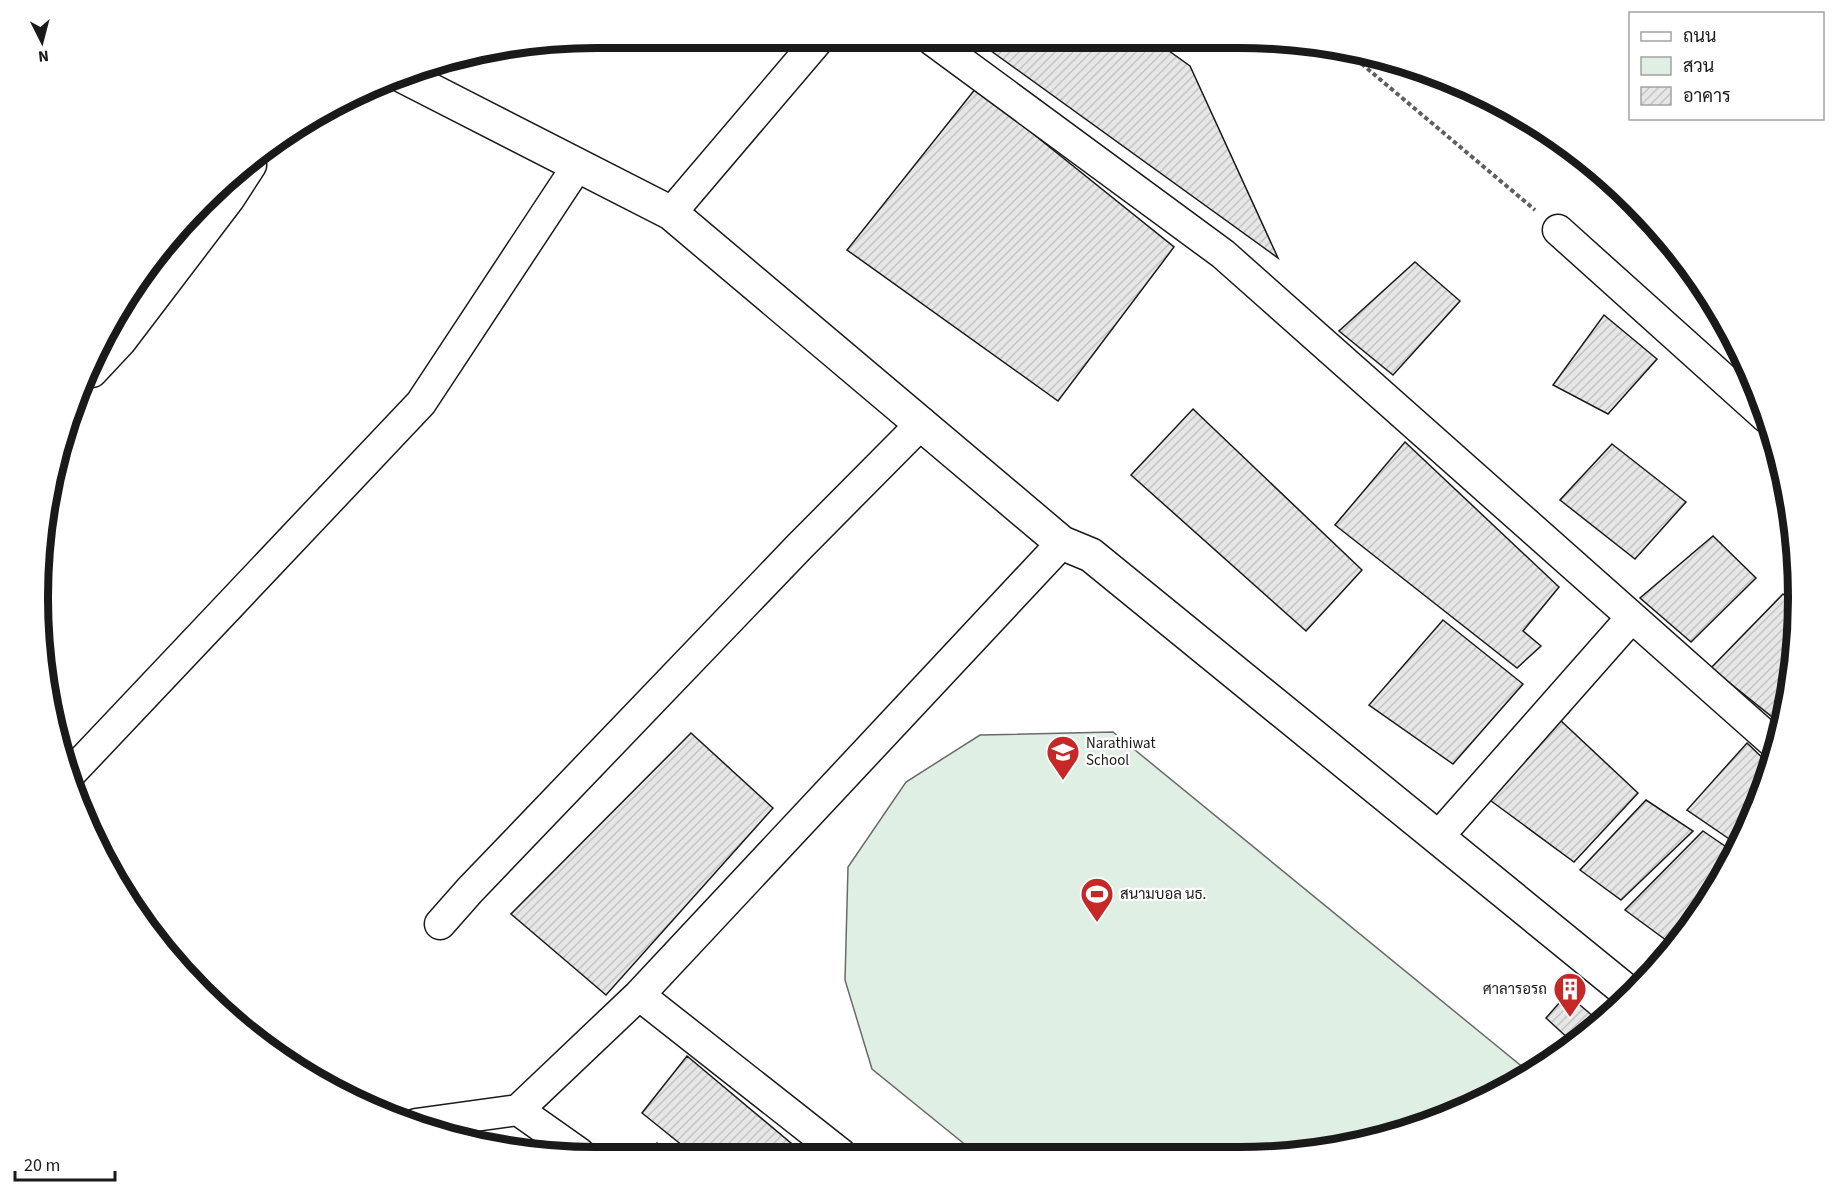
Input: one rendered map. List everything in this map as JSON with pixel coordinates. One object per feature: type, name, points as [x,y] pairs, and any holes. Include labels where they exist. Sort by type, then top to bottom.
[{"type":"main road","points":[[412,81],[671,213],[1062,543],[1091,555],[1624,989]]},
{"type":"street","points":[[671,213],[811,48]]},
{"type":"street","points":[[943,48],[1223,254],[1769,739]]},
{"type":"street","points":[[75,768],[421,403],[578,165]]},
{"type":"street","points":[[101,363],[122,341],[243,178]]},
{"type":"street","points":[[1558,230],[1753,405]]},
{"type":"street","points":[[440,924],[544,812],[922,423]]},
{"type":"street","points":[[433,1122],[518,1110],[639,995],[1062,543]]},
{"type":"street","points":[[1437,838],[1632,617]]},
{"type":"street","points":[[639,995],[832,1147]]},
{"type":"street","points":[[518,1110],[569,1146]]},
{"type":"path","points":[[1360,62],[1558,230]]},
{"type":"green space","name":"สนามบอล นธ.","points":[[1113,732],[1523,1067],[1482,1090],[1415,1118],[1346,1136],[1310,1142],[1238,1147],[968,1147],[872,1069],[845,980],[848,867],[906,782],[980,735]]},
{"type":"building","points":[[987,48],[1165,48],[1190,66],[1278,258]]},
{"type":"building","points":[[976,88],[1174,247],[1058,401],[847,250]]},
{"type":"building","points":[[1415,262],[1460,301],[1393,375],[1339,331]]},
{"type":"building","points":[[1604,315],[1657,359],[1608,414],[1553,385]]},
{"type":"building","points":[[1193,409],[1362,570],[1306,631],[1131,475]]},
{"type":"building","points":[[1405,442],[1559,587],[1523,631],[1541,646],[1517,668],[1335,525]]},
{"type":"building","points":[[1612,444],[1686,502],[1635,559],[1560,500]]},
{"type":"building","points":[[1713,536],[1756,578],[1691,642],[1640,598]]},
{"type":"building","points":[[1783,594],[1788,598],[1783,669],[1774,718],[1711,668]]},
{"type":"building","points":[[1443,620],[1523,684],[1453,764],[1369,705]]},
{"type":"building","points":[[1559,719],[1638,793],[1574,862],[1487,798]]},
{"type":"building","points":[[691,733],[773,808],[606,995],[511,914]]},
{"type":"building","points":[[1747,743],[1763,759],[1746,808],[1731,840],[1687,810]]},
{"type":"building","points":[[1646,800],[1693,831],[1621,900],[1580,870]]},
{"type":"building","points":[[1703,831],[1727,848],[1695,903],[1667,941],[1625,910]]},
{"type":"building","name":"ศาลารอรถ","points":[[1567,994],[1594,1017],[1567,1037],[1546,1018]]},
{"type":"building","points":[[687,1056],[796,1147],[684,1147],[642,1113]]},
{"type":"place","name":"Narathiwat School","points":[[1063,781]]},
{"type":"place","name":"สนามบอล นธ.","points":[[1097,923]]},
{"type":"place","name":"ศาลารอรถ","points":[[1570,1018]]}]
